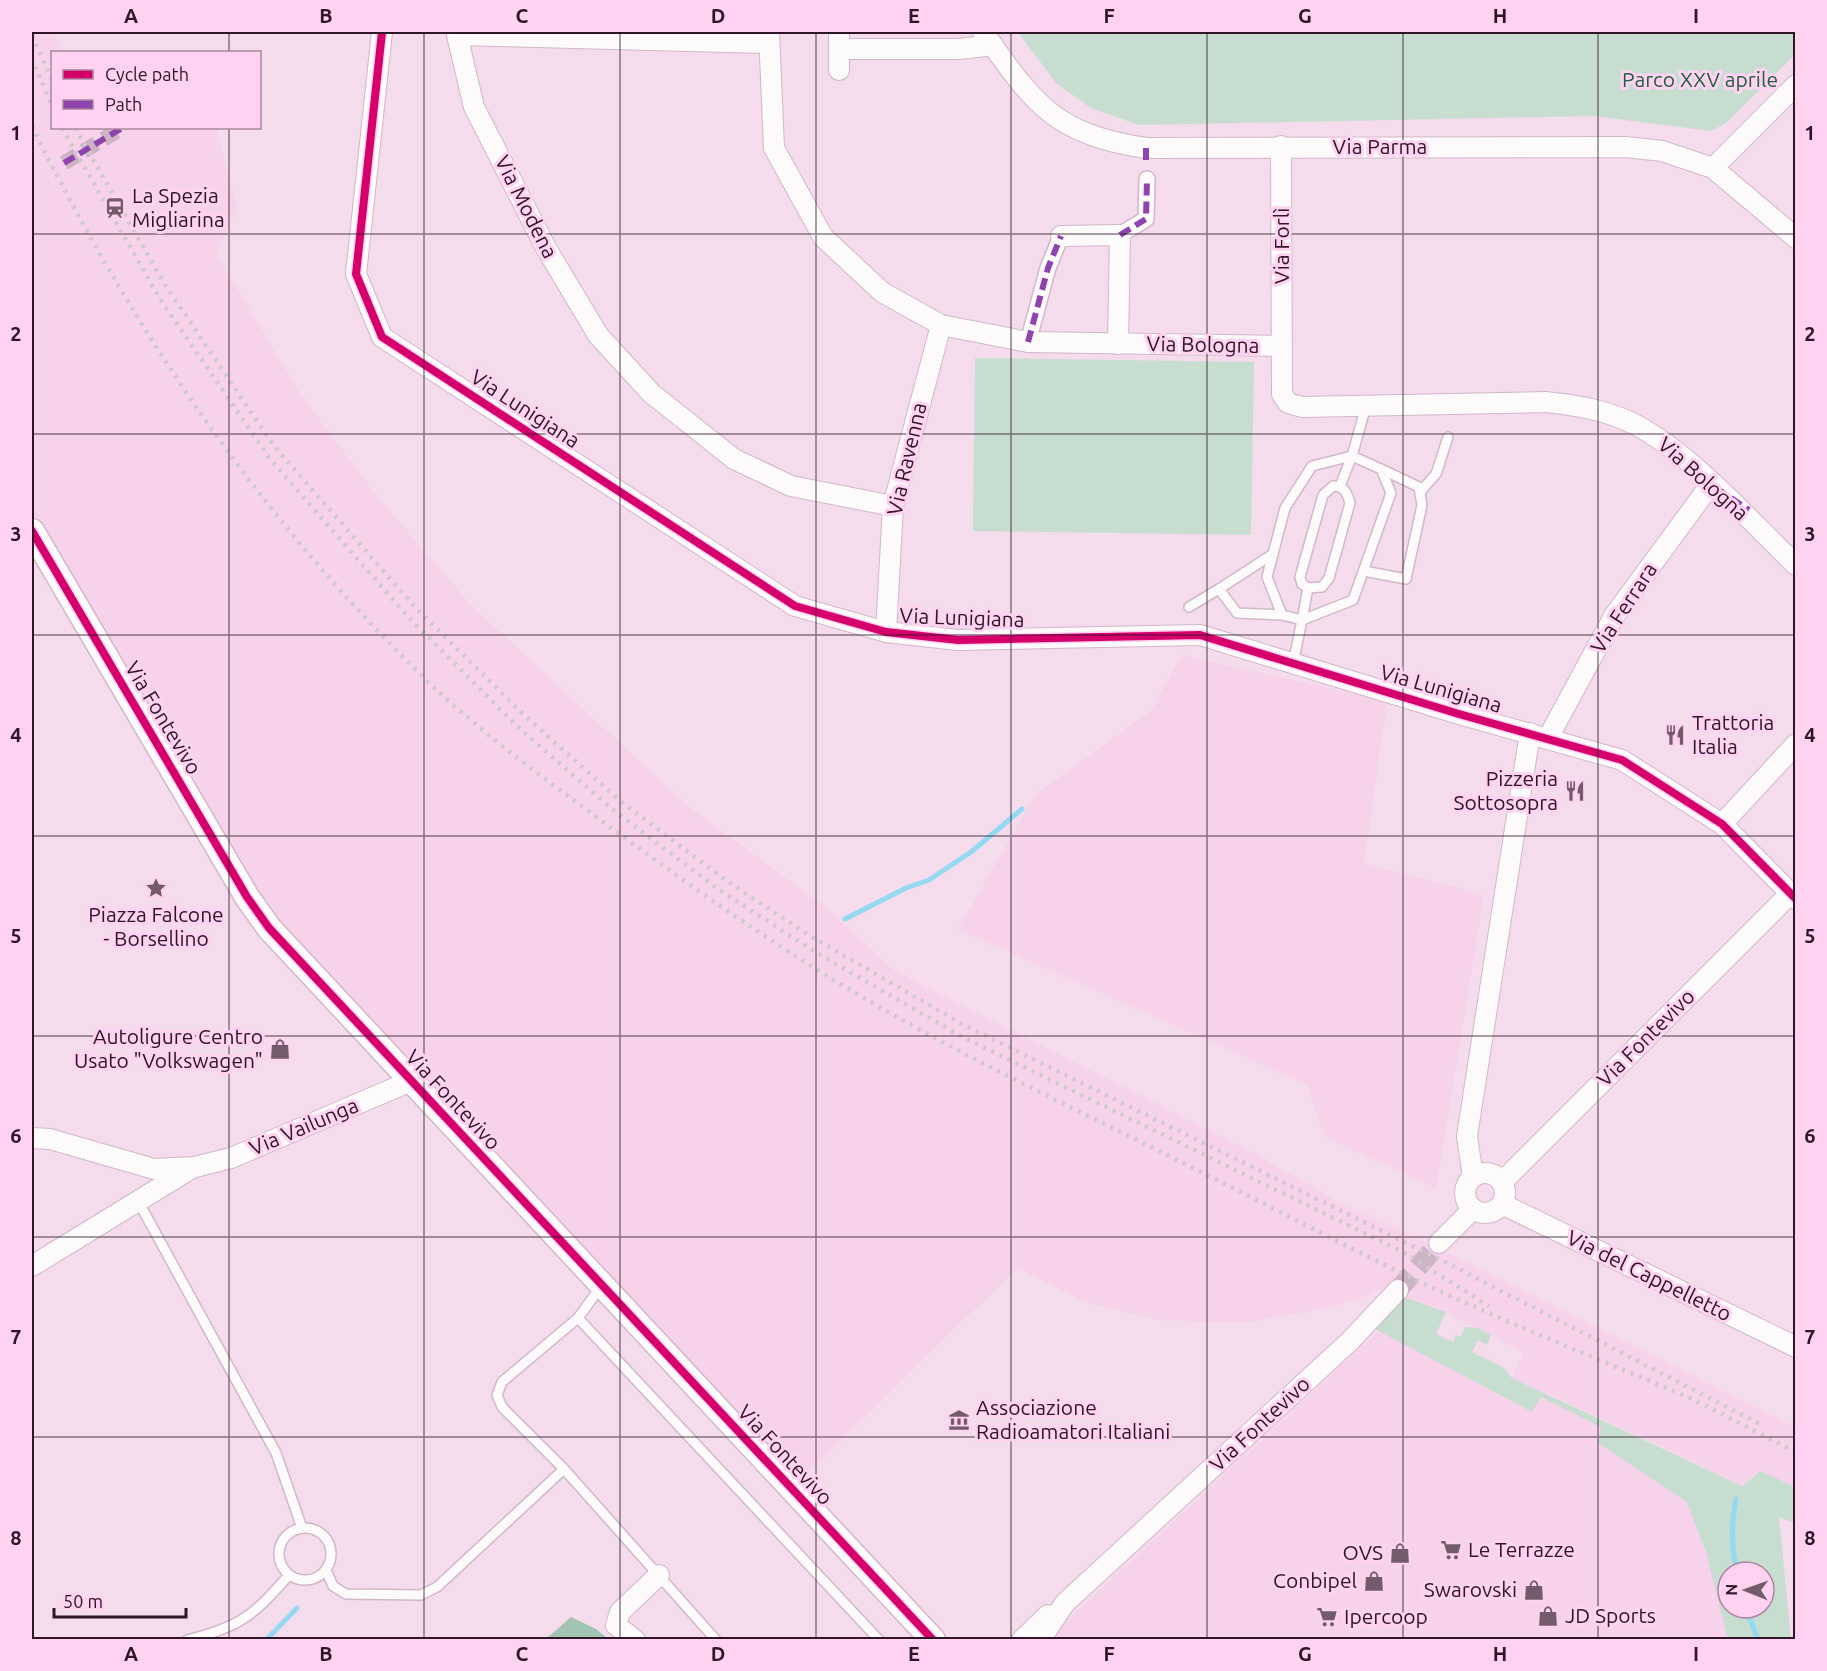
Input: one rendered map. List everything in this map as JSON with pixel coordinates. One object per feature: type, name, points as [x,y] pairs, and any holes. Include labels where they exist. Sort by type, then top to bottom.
[{"type":"street","name":"Via Lunigiana","points":[[382,32],[356,274],[382,338],[795,606],[886,632],[958,640],[1200,635],[1459,714],[1622,760],[1722,824],[1793,896]]},
{"type":"street","name":"Via Modena","points":[[769,37],[457,35],[474,106],[546,248],[598,335],[644,385],[734,459],[791,486],[892,506]]},
{"type":"street","name":"Via Bologna","points":[[769,37],[774,148],[823,237],[882,292],[941,325],[1028,342],[1282,346],[1282,394],[1288,403],[1302,407],[1545,402],[1578,405],[1634,424],[1664,441],[1796,566]]},
{"type":"street","points":[[839,70],[839,40],[960,49],[988,38]]},
{"type":"street","name":"Via Parma","points":[[988,38],[1029,95],[1054,117],[1083,133],[1117,144],[1146,164],[1281,146],[1626,147],[1662,151],[1713,168],[1796,238]]},
{"type":"street","points":[[1713,168],[1796,85]]},
{"type":"street","name":"Via Forlì","points":[[1281,146],[1282,346]]},
{"type":"street","points":[[1028,342],[1048,268],[1061,236],[1120,235],[1146,219],[1146,164]]},
{"type":"street","points":[[1118,344],[1120,235]]},
{"type":"street","name":"Via Ravenna","points":[[886,632],[892,506],[941,325]]},
{"type":"street","points":[[1714,486],[1749,510]]},
{"type":"street","name":"Via Ferrara","points":[[1539,735],[1614,616],[1714,486]]},
{"type":"street","name":"Via Fontevivo","points":[[32,531],[252,905],[268,928],[930,1638]]},
{"type":"street","points":[[1473,1177],[1467,1136],[1539,735]]},
{"type":"street","points":[[1722,824],[1796,744]]},
{"type":"street","name":"Via Fontevivo","points":[[1502,1182],[1793,896]]},
{"type":"street","name":"Via Vailunga","points":[[32,1138],[50,1139],[154,1169],[195,1167],[231,1158],[411,1081]]},
{"type":"street","name":"Via Vailunga","points":[[32,1266],[195,1167]]},
{"type":"street","points":[[1485,1173],[1492,1174],[1502,1182],[1505,1191],[1502,1204],[1486,1213],[1473,1209],[1466,1196],[1468,1183],[1473,1177],[1485,1173]]},
{"type":"street","name":"Via del Cappelletto","points":[[1502,1204],[1796,1347]]},
{"type":"street","points":[[1439,1243],[1473,1209]]},
{"type":"street","name":"Via Fontevivo","points":[[1022,1640],[1042,1619],[1065,1603],[1350,1341],[1398,1290]]},
{"type":"street","points":[[635,1640],[616,1625],[620,1612],[659,1575]]},
{"type":"street","name":"Via Fontevivo","points":[[1040,1640],[1065,1603]]},
{"type":"lane","points":[[1340,486],[1352,456],[1366,406]]},
{"type":"lane","points":[[1420,492],[1436,474],[1448,437]]},
{"type":"lane","points":[[1282,615],[1267,577],[1285,508],[1312,466],[1352,456],[1419,487],[1422,506],[1406,579],[1364,571]]},
{"type":"lane","points":[[1220,589],[1237,613],[1282,615],[1302,620],[1353,600],[1391,493],[1382,469]]},
{"type":"lane","points":[[1333,486],[1340,486],[1346,491],[1350,503],[1329,578],[1322,588],[1308,588],[1302,584],[1300,577],[1323,495],[1333,486]]},
{"type":"lane","points":[[1189,607],[1273,554]]},
{"type":"lane","points":[[1293,664],[1308,588]]},
{"type":"lane","points":[[138,1201],[276,1453],[302,1528]]},
{"type":"lane","points":[[602,1285],[578,1318],[502,1382],[497,1395],[502,1407],[564,1468],[716,1640]]},
{"type":"lane","points":[[578,1318],[879,1640]]},
{"type":"lane","points":[[326,1570],[333,1586],[346,1594],[421,1595],[437,1587],[564,1468]]},
{"type":"lane","points":[[302,1528],[313,1529],[328,1542],[330,1561],[326,1570],[308,1580],[297,1579],[289,1575],[279,1557],[280,1546],[284,1538],[302,1528]]},
{"type":"lane","points":[[187,1640],[237,1624],[266,1601],[289,1575]]},
{"type":"shaded area","points":[[32,32],[54,32],[63,51],[51,51],[51,129],[216,129],[237,208],[216,254],[301,395],[376,495],[471,605],[689,807],[828,909],[895,971],[1252,1152],[1337,1201],[1454,1256],[1795,1427],[1795,1513],[1697,1463],[1512,1377],[1524,1352],[1436,1307],[1379,1289],[1359,1299],[1327,1308],[1243,1323],[1159,1320],[1085,1302],[1017,1268],[799,1481],[274,923],[32,520]]},
{"type":"shaded area","points":[[1181,655],[1387,701],[1364,863],[1484,895],[1436,1188],[1325,1137],[1307,1085],[958,929],[1035,795],[1152,710]]},
{"type":"shaded area","name":"Le Terrazze","points":[[1384,1326],[1718,1478],[1727,1560],[1716,1560],[1716,1620],[1736,1620],[1748,1640],[1052,1640],[1052,1635]]},
{"type":"green space","name":"Parco XXV aprile","points":[[1018,32],[1795,32],[1796,54],[1726,123],[1711,131],[1594,116],[1139,125],[1091,108],[1056,83]]},
{"type":"green space","points":[[975,358],[1254,362],[1251,535],[973,531]]},
{"type":"green space","points":[[1398,1295],[1446,1312],[1436,1334],[1453,1342],[1456,1335],[1460,1337],[1465,1327],[1478,1328],[1491,1335],[1487,1345],[1478,1340],[1472,1352],[1503,1367],[1512,1378],[1742,1486],[1761,1471],[1795,1487],[1795,1523],[1779,1517],[1791,1639],[1728,1639],[1723,1620],[1776,1620],[1776,1560],[1716,1560],[1716,1592],[1706,1552],[1687,1502],[1598,1443],[1601,1427],[1541,1397],[1532,1412],[1373,1328]]},
{"type":"green space","points":[[571,1617],[596,1629],[608,1639],[546,1639]]},
{"type":"waterway","points":[[845,919],[906,888],[929,880],[971,852],[1022,809]]},
{"type":"waterway","points":[[1735,1560],[1732,1536],[1736,1499]]},
{"type":"waterway","points":[[266,1640],[297,1608]]},
{"type":"waterway","points":[[1750,1620],[1758,1640]]},
{"type":"tunnel","points":[[64,163],[120,129]]},
{"type":"tunnel","points":[[1398,1290],[1439,1243]]},
{"type":"railway","points":[[32,36],[51,78]]},
{"type":"railway","points":[[32,58],[51,104]]},
{"type":"railway","points":[[32,126],[71,202],[157,349],[255,488],[365,618],[425,679],[469,719],[539,775],[676,875],[774,942],[842,985],[950,1046],[1401,1273],[1493,1315],[1705,1405],[1796,1452]]},
{"type":"railway","points":[[63,129],[160,299],[270,459],[410,619],[520,729],[611,808],[715,887],[817,953],[959,1035],[1403,1252],[1489,1306]]},
{"type":"railway","points":[[76,129],[164,283],[273,445],[414,606],[524,715],[619,800],[724,879],[810,936],[964,1025],[1449,1264],[1764,1426]]},
{"type":"marked path","points":[[64,163],[120,129]]},
{"type":"marked path","points":[[1146,148],[1146,164]]},
{"type":"marked path","points":[[1120,235],[1146,219],[1147,179]]},
{"type":"marked path","points":[[1028,342],[1048,268],[1061,236]]},
{"type":"marked path","points":[[1716,488],[1749,510]]},
{"type":"cycle path","points":[[382,32],[356,274],[382,337],[795,606],[886,632],[958,640],[1200,635],[1459,714],[1622,760],[1722,824],[1796,899]]},
{"type":"cycle path","points":[[32,531],[247,897],[269,928],[933,1640]]},
{"type":"place","name":"La Spezia Migliarina","points":[[115,208]]},
{"type":"place","name":"Trattoria Italia","points":[[1675,735]]},
{"type":"place","name":"Pizzeria Sottosopra","points":[[1575,791]]},
{"type":"place","name":"Piazza Falcone - Borsellino","points":[[156,888]]},
{"type":"place","name":"Autoligure Centro Usato \"Volkswagen\"","points":[[280,1049]]},
{"type":"place","name":"Associazione Radioamatori Italiani","points":[[959,1420]]},
{"type":"place","name":"Le Terrazze","points":[[1451,1550]]},
{"type":"place","name":"OVS","points":[[1400,1553]]},
{"type":"place","name":"Conbipel","points":[[1374,1581]]},
{"type":"place","name":"Swarovski","points":[[1534,1590]]},
{"type":"place","name":"JD Sports","points":[[1548,1616]]},
{"type":"place","name":"Ipercoop","points":[[1327,1617]]}]
